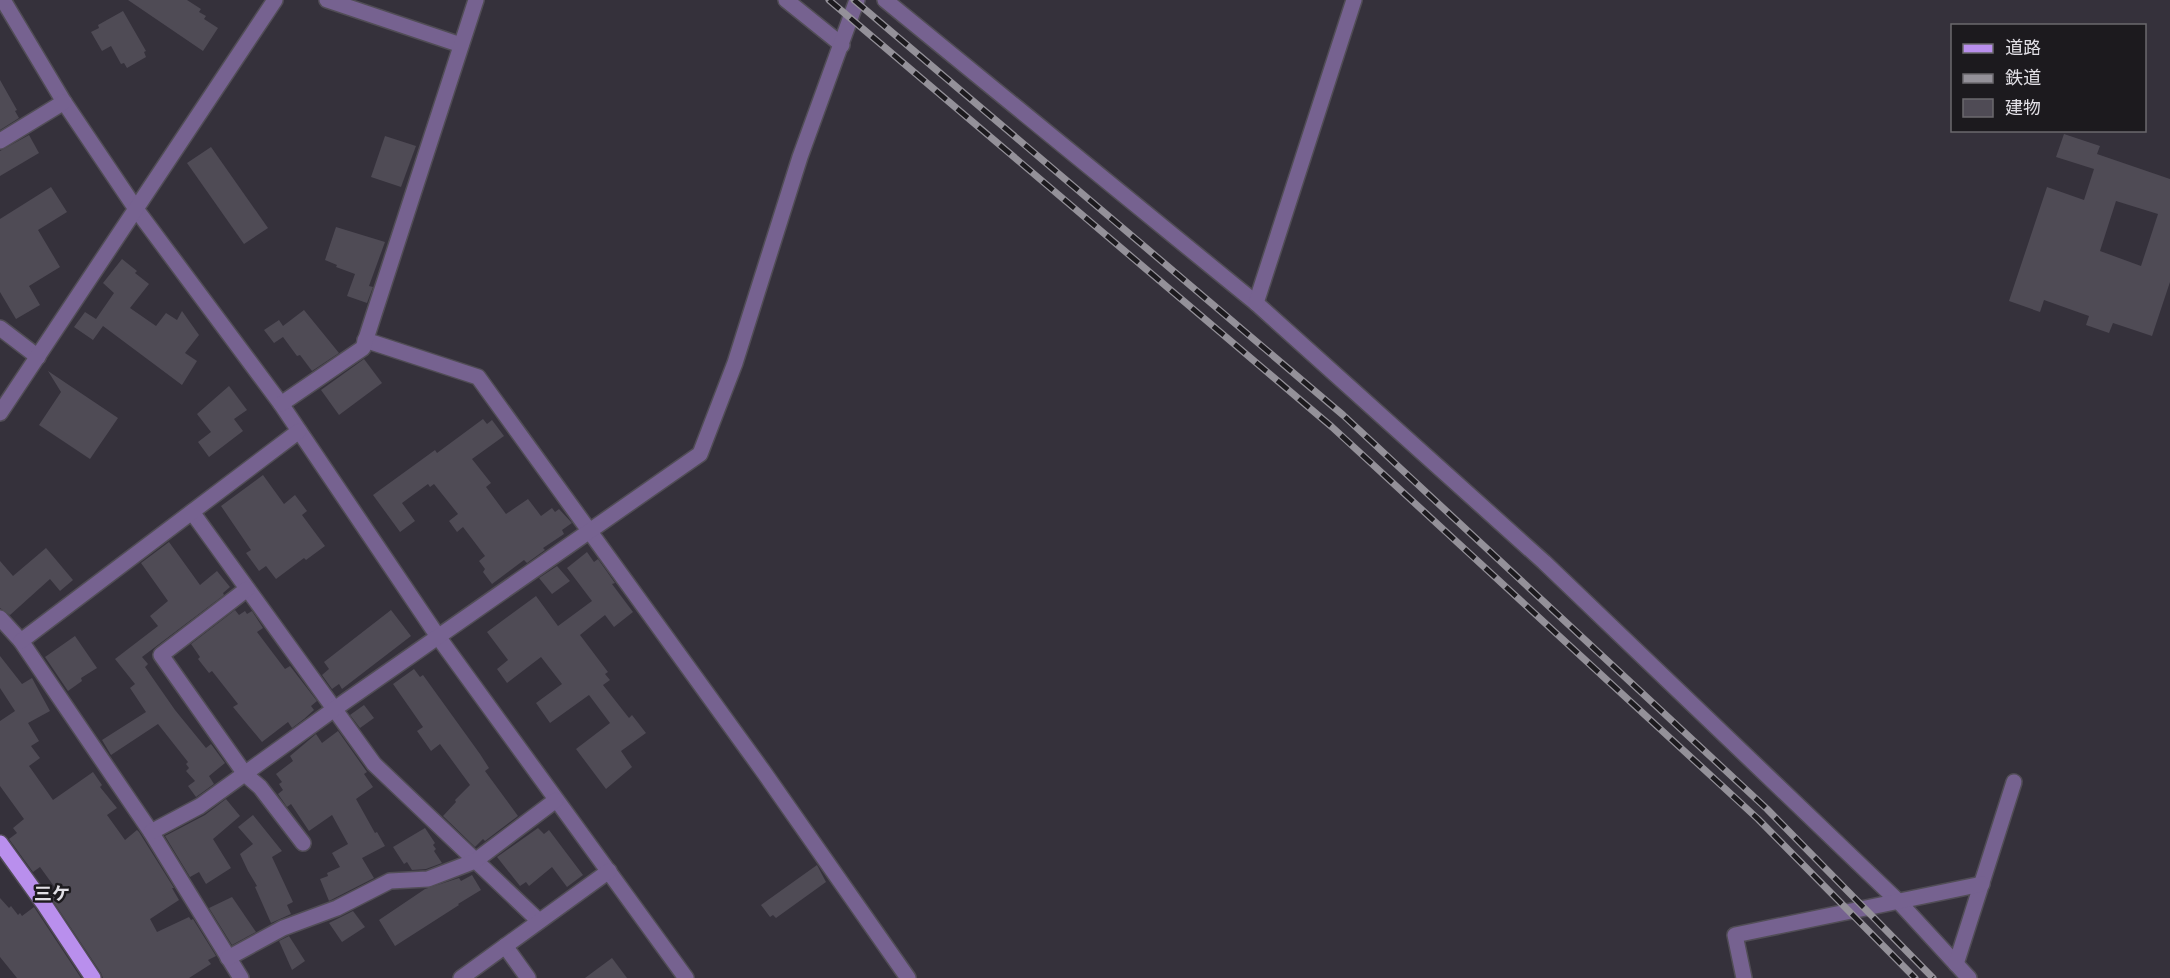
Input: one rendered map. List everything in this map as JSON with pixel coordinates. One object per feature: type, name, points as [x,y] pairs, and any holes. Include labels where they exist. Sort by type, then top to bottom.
[{"type":"main road","points":[[0,843],[93,978]]},
{"type":"street","points":[[3,0],[64,102],[136,209],[280,404],[439,638],[686,978]]},
{"type":"street","points":[[1,409],[275,0]]},
{"type":"street","points":[[327,0],[461,45]]},
{"type":"street","points":[[280,404],[363,348],[476,0]]},
{"type":"street","points":[[786,0],[842,45]]},
{"type":"street","points":[[151,832],[200,806],[333,710],[700,454],[735,363],[800,157],[857,0]]},
{"type":"street","points":[[885,0],[1256,303],[1544,562],[1899,902],[1969,978]]},
{"type":"street","points":[[1256,303],[1354,0]]},
{"type":"street","points":[[0,141],[64,102]]},
{"type":"street","points":[[0,328],[38,357]]},
{"type":"street","points":[[365,340],[478,377],[908,978]]},
{"type":"street","points":[[21,641],[299,431]]},
{"type":"street","points":[[192,512],[374,764],[539,921]]},
{"type":"street","points":[[247,589],[161,655],[245,774],[260,787],[303,843]]},
{"type":"street","points":[[0,618],[21,641],[151,832],[241,978]]},
{"type":"street","points":[[1956,964],[2014,782]]},
{"type":"street","points":[[228,958],[282,928],[338,908],[390,881],[428,879],[475,861],[556,800]]},
{"type":"street","points":[[461,978],[609,871]]},
{"type":"street","points":[[1744,978],[1735,935],[1982,884]]},
{"type":"street","points":[[505,946],[528,978]]},
{"type":"building","points":[[128,0],[187,0],[201,9],[199,12],[206,16],[204,19],[218,28],[203,51]]},
{"type":"building","points":[[123,11],[146,51],[144,52],[146,57],[127,68],[124,63],[121,64],[111,46],[102,51],[91,32],[99,28],[98,25]]},
{"type":"building","points":[[0,80],[19,118],[0,130]]},
{"type":"building","points":[[2064,134],[2100,146],[2097,154],[2170,179],[2170,282],[2152,336],[2113,323],[2109,333],[2086,325],[2089,316],[2044,300],[2040,312],[2009,301],[2047,187],[2084,200],[2094,169],[2056,157]],"holes":[[[2116,201],[2158,214],[2141,266],[2100,251]]]},
{"type":"building","points":[[29,135],[39,153],[0,176],[0,151]]},
{"type":"building","points":[[385,136],[416,146],[401,187],[371,177]]},
{"type":"building","points":[[211,147],[268,228],[244,244],[187,163]]},
{"type":"building","points":[[51,187],[67,212],[38,230],[60,267],[29,286],[40,305],[16,319],[0,292],[0,219]]},
{"type":"building","points":[[336,227],[385,242],[369,286],[373,287],[367,303],[347,296],[355,274],[325,260]]},
{"type":"building","points":[[122,259],[149,284],[130,308],[156,326],[166,313],[177,320],[182,311],[199,335],[185,353],[197,361],[182,385],[103,326],[93,340],[74,327],[85,312],[96,319],[114,293],[103,283]]},
{"type":"building","points":[[304,310],[339,353],[312,371],[283,337],[274,343],[264,330],[279,320],[283,326]]},
{"type":"building","points":[[364,359],[382,383],[339,415],[321,390]]},
{"type":"building","points":[[48,371],[118,418],[90,459],[39,425],[61,392]]},
{"type":"building","points":[[229,386],[247,410],[234,419],[243,431],[209,457],[198,442],[211,432],[197,414]]},
{"type":"building","points":[[483,419],[487,424],[492,420],[504,436],[472,459],[491,483],[486,487],[506,514],[528,499],[541,516],[552,508],[555,512],[559,509],[572,523],[562,530],[564,534],[543,548],[545,550],[527,563],[524,560],[492,584],[483,572],[485,569],[479,561],[485,556],[463,527],[457,532],[449,521],[458,514],[434,484],[430,487],[428,484],[402,503],[415,521],[400,532],[373,495],[435,450],[437,453]]},
{"type":"building","points":[[263,475],[284,504],[295,495],[307,511],[302,515],[325,546],[276,579],[266,566],[259,571],[246,553],[251,550],[221,506]]},
{"type":"building","points":[[169,542],[200,585],[217,571],[230,587],[223,593],[224,595],[142,657],[148,664],[145,667],[175,710],[206,748],[211,744],[225,763],[209,776],[214,784],[196,797],[188,786],[195,781],[186,771],[189,768],[186,764],[188,762],[158,724],[111,755],[102,740],[146,712],[130,688],[135,684],[115,659],[158,626],[150,616],[168,601],[141,563]]},
{"type":"building","points":[[46,548],[73,580],[60,591],[50,579],[10,615],[0,608],[0,561],[13,576]]},
{"type":"building","points":[[587,552],[594,562],[598,559],[615,583],[612,584],[633,612],[614,627],[605,615],[580,635],[608,672],[605,674],[610,680],[603,685],[629,718],[632,715],[646,733],[621,751],[632,767],[606,789],[576,749],[610,723],[589,695],[550,723],[536,703],[562,684],[541,657],[507,683],[497,669],[508,660],[487,632],[536,596],[558,626],[592,601],[567,568]]},
{"type":"building","points":[[557,566],[570,581],[552,594],[539,578]]},
{"type":"building","points":[[235,610],[239,615],[245,611],[247,614],[252,611],[263,628],[257,632],[285,669],[290,666],[317,701],[311,706],[314,710],[292,728],[288,722],[262,742],[233,707],[238,704],[212,671],[209,673],[198,659],[200,657],[191,644]]},
{"type":"building","points":[[391,610],[411,636],[342,689],[339,684],[332,689],[322,675],[329,669],[324,662]]},
{"type":"building","points":[[75,636],[97,668],[81,678],[82,681],[68,691],[45,657]]},
{"type":"building","points":[[0,656],[22,684],[32,678],[50,711],[28,723],[39,741],[31,746],[40,758],[29,766],[53,800],[93,772],[102,785],[100,787],[117,808],[107,815],[125,840],[137,830],[139,832],[179,900],[150,919],[157,932],[189,917],[193,919],[216,956],[208,960],[211,964],[189,978],[103,978],[49,895],[56,889],[40,867],[33,872],[9,839],[17,833],[13,828],[24,819],[0,786],[0,721],[15,711],[0,688]]},
{"type":"building","points":[[414,669],[420,677],[423,675],[480,754],[489,768],[485,771],[518,816],[485,841],[483,839],[475,847],[443,816],[470,785],[440,744],[431,751],[417,731],[423,727],[393,684]]},
{"type":"building","points":[[364,705],[374,718],[360,728],[350,715]]},
{"type":"building","points":[[338,731],[367,772],[364,774],[373,787],[356,799],[385,846],[362,858],[374,878],[329,901],[320,879],[340,867],[332,853],[348,844],[332,815],[309,831],[291,804],[287,807],[278,794],[283,790],[279,784],[282,782],[276,774],[293,761],[290,756],[316,734],[322,743]]},
{"type":"building","points":[[226,799],[240,816],[213,839],[231,868],[206,884],[199,872],[190,877],[165,836],[205,815]]},
{"type":"building","points":[[253,815],[282,851],[272,857],[293,902],[287,905],[291,914],[271,923],[255,887],[257,886],[240,854],[253,844],[238,827]]},
{"type":"building","points":[[425,828],[435,843],[434,851],[442,863],[426,869],[412,870],[407,862],[404,864],[393,847]]},
{"type":"building","points":[[538,828],[544,834],[549,830],[583,875],[567,887],[552,867],[529,886],[526,882],[520,886],[497,857]]},
{"type":"building","points":[[817,865],[826,882],[776,918],[773,915],[770,917],[761,905]]},
{"type":"building","points":[[472,875],[481,890],[395,946],[379,920],[425,889],[459,878],[461,881]]},
{"type":"building","points":[[232,897],[256,932],[232,945],[209,908]]},
{"type":"building","points":[[0,898],[18,915],[20,913],[22,916],[34,907],[81,978],[17,978],[0,957]]},
{"type":"building","points":[[353,911],[365,927],[342,942],[329,923]]},
{"type":"building","points":[[289,936],[305,961],[292,970],[279,941]]},
{"type":"building","points":[[612,958],[627,978],[585,978]]},
{"type":"railway","points":[[829,0],[1332,427],[1758,819],[1915,978]]},
{"type":"railway","points":[[854,0],[1343,415],[1767,809],[1933,978]]},
{"type":"district","name":"三ケ","points":[[52,894]]}]
